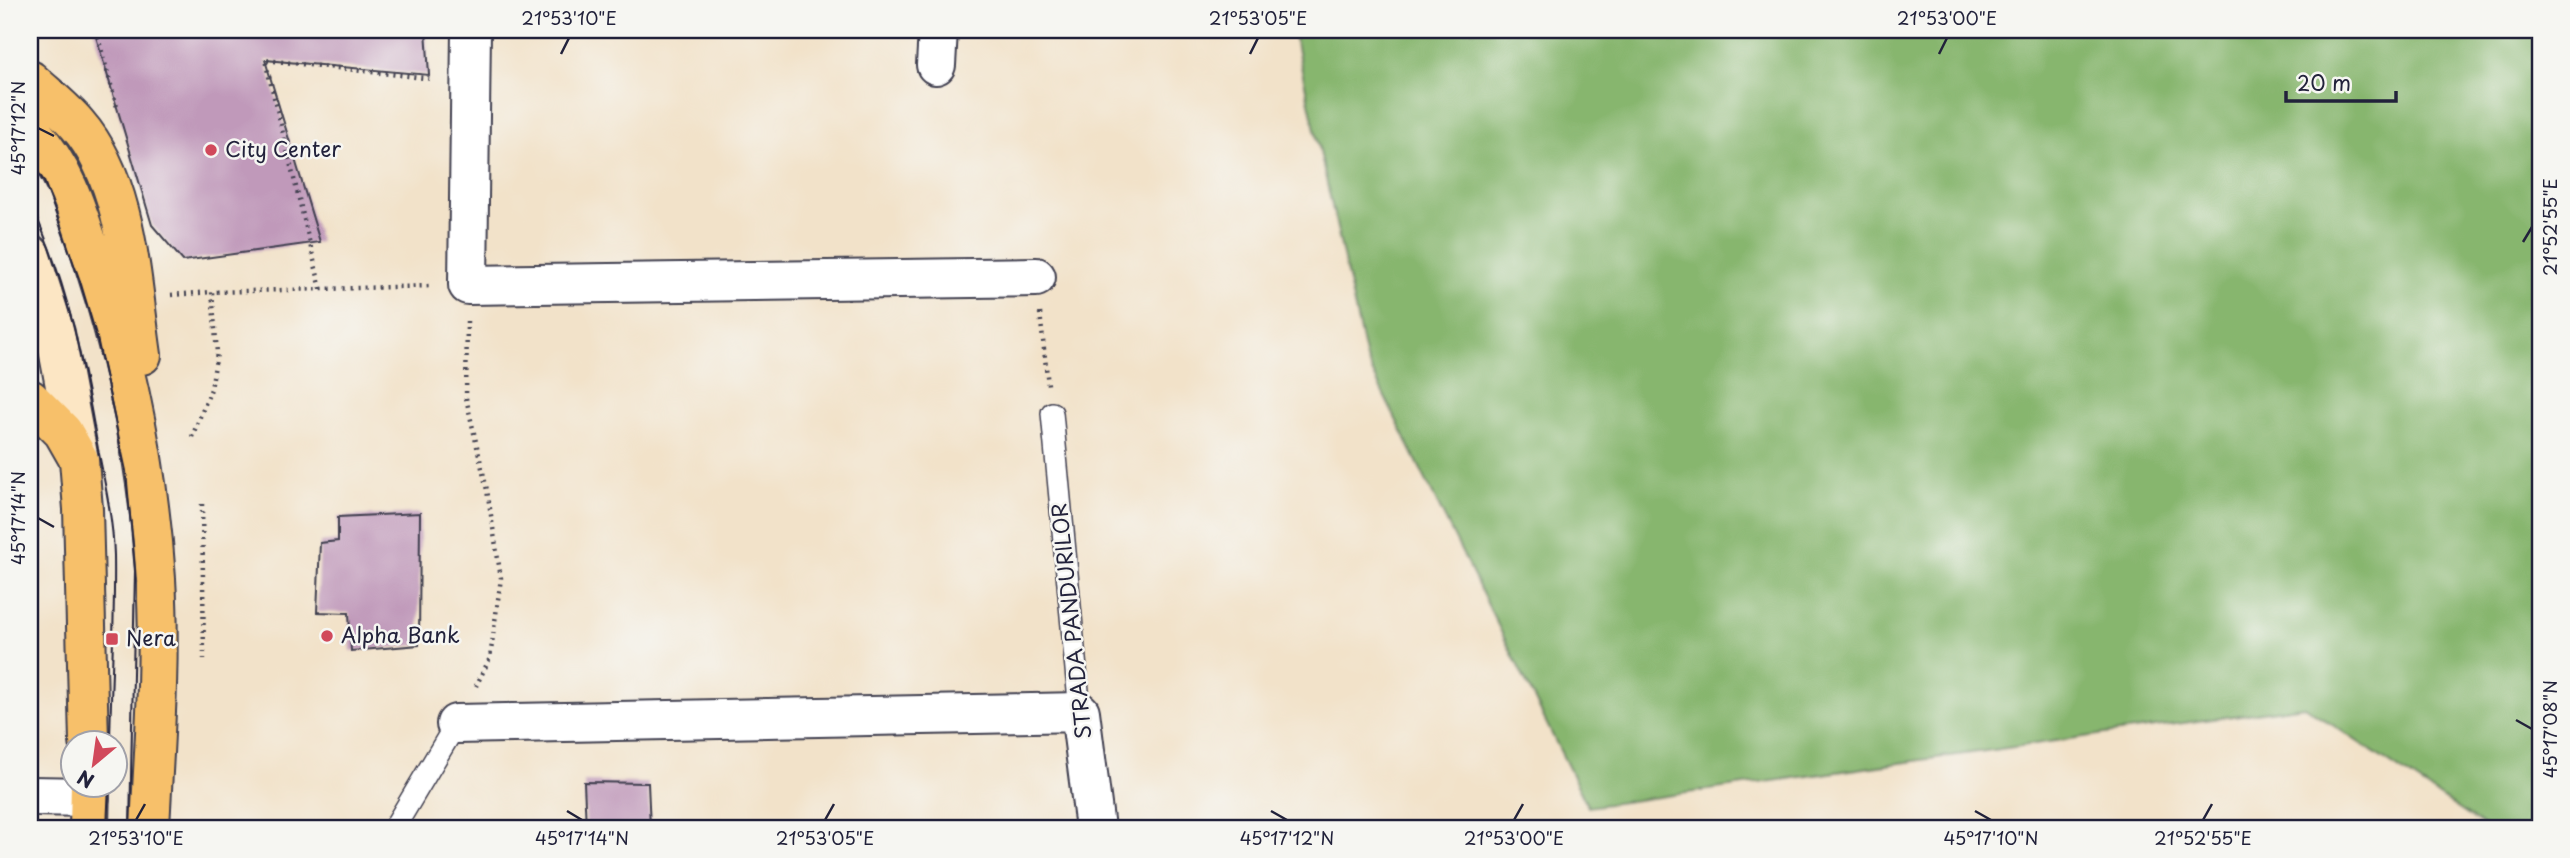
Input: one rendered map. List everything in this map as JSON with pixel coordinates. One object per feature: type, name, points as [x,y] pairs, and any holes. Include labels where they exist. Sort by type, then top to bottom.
[{"type":"main road","points":[[30,80],[78,124],[106,169],[123,228],[157,456],[156,684],[150,828]]},
{"type":"main road","points":[[30,129],[50,152],[63,175],[103,291],[130,391],[145,473],[156,579]]},
{"type":"main road","points":[[30,254],[55,333],[79,460],[83,509],[89,728]]},
{"type":"main road","points":[[30,399],[63,432],[79,460]]},
{"type":"street","points":[[471,30],[468,285],[1036,277]]},
{"type":"street","points":[[456,724],[1080,712]]},
{"type":"street","name":"STRADA PANDURILOR","points":[[1080,712],[1095,828]]},
{"type":"street","points":[[30,796],[89,803]]},
{"type":"lane","name":"STRADA PANDURILOR","points":[[1052,413],[1080,712]]},
{"type":"lane","points":[[394,828],[456,724]]},
{"type":"path","points":[[96,30],[117,107]]},
{"type":"path","points":[[321,289],[265,60],[470,83]]},
{"type":"path","points":[[1036,277],[1052,413]]},
{"type":"path","points":[[165,295],[468,285],[466,398],[487,490],[501,578],[490,658],[456,724]]},
{"type":"path","points":[[192,437],[211,390],[217,353],[212,292]]},
{"type":"path","points":[[202,504],[204,659]]},
{"type":"path","points":[[195,583],[203,584]]},
{"type":"green space","points":[[1293,30],[2540,30],[2540,828],[2487,828],[2304,706],[1588,807],[1366,359]]},
{"type":"building","name":"City Center","points":[[94,30],[426,30],[429,75],[265,60],[320,242],[183,261],[152,225]]},
{"type":"building","points":[[420,513],[419,645],[351,651],[349,613],[317,612],[320,543],[338,541],[338,517]]},
{"type":"building","points":[[584,782],[648,783],[650,828],[586,828]]},
{"type":"tram line","points":[[30,160],[44,181],[80,281],[97,338],[126,471],[135,571],[130,828]]},
{"type":"tram line","points":[[30,203],[54,262],[73,323],[110,515],[114,578],[110,728]]},
{"type":"tram line","points":[[107,828],[108,798]]},
{"type":"place","name":"City Center","points":[[211,150]]},
{"type":"place","name":"Alpha Bank","points":[[327,636]]},
{"type":"place","name":"Nera","points":[[112,639]]}]
